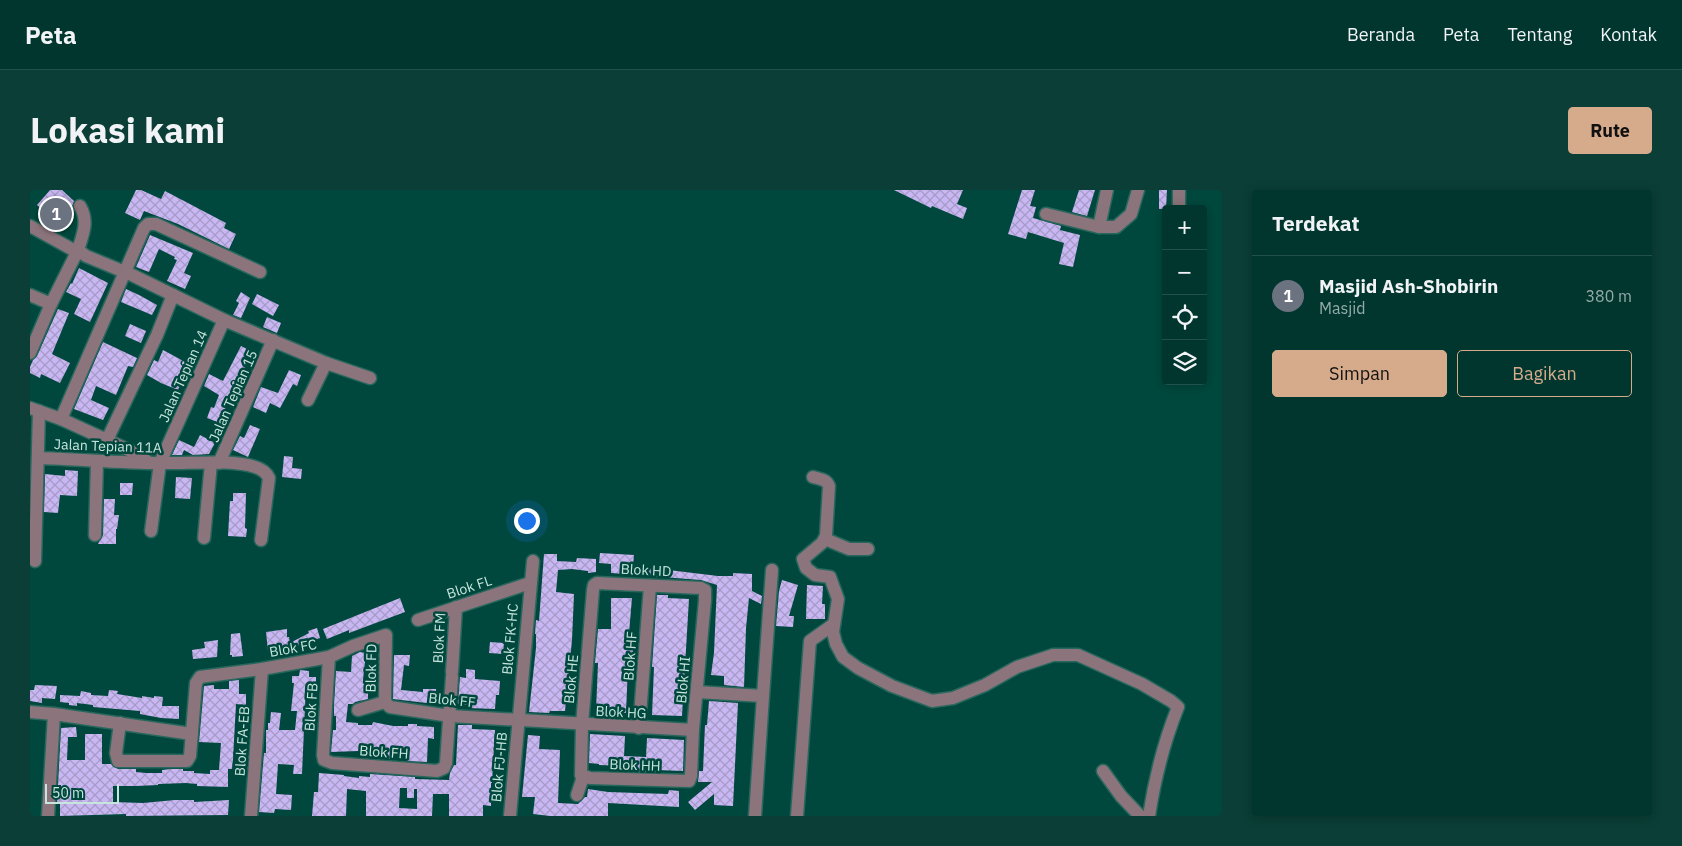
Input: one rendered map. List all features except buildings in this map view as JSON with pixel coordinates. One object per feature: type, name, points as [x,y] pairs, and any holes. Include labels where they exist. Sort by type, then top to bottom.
[{"type":"street","points":[[1099,227],[1107,190]]},
{"type":"street","points":[[1046,214],[1099,227],[1116,227],[1131,214],[1138,190]]},
{"type":"street","points":[[1179,190],[1179,205]]},
{"type":"street","points":[[30,352],[51,304],[78,251],[85,229],[84,213],[80,206]]},
{"type":"street","points":[[61,419],[144,228],[148,224],[152,223],[260,272]]},
{"type":"street","points":[[30,226],[86,256],[126,272],[224,320],[326,363],[370,378]]},
{"type":"street","points":[[30,295],[51,304]]},
{"type":"street","points":[[108,440],[174,295]]},
{"type":"street","name":"Jalan Tepian 14","points":[[150,531],[155,463],[224,320]]},
{"type":"street","name":"Jalan Tepian 15","points":[[204,538],[215,463],[273,340]]},
{"type":"street","points":[[308,400],[326,363]]},
{"type":"street","points":[[38,458],[34,410],[61,419],[155,463]]},
{"type":"street","name":"Jalan Tepian 11A","points":[[35,561],[34,498],[38,458],[155,463],[246,464],[256,467],[265,471],[269,478],[261,540]]},
{"type":"street","points":[[95,535],[97,461]]},
{"type":"street","points":[[813,477],[822,479],[829,486],[825,539],[803,559],[806,568],[816,575],[830,577],[838,599],[833,632],[836,644],[843,657],[858,668],[892,686],[932,701],[953,698],[985,685],[1017,667],[1053,655],[1078,655],[1142,684],[1171,701],[1178,708],[1165,738],[1155,779],[1149,816]]},
{"type":"street","points":[[825,539],[849,549],[868,549]]},
{"type":"street","name":"Blok FK-HC","points":[[518,720],[533,561]]},
{"type":"street","points":[[755,816],[772,570]]},
{"type":"street","name":"Blok FL","points":[[418,620],[530,583]]},
{"type":"street","name":"Blok HD","points":[[593,590],[594,585],[598,583],[701,588]]},
{"type":"street","name":"Blok HF","points":[[639,728],[650,586]]},
{"type":"street","name":"Blok HI","points":[[691,776],[693,730],[706,595],[701,588]]},
{"type":"street","name":"Blok HE","points":[[577,796],[582,774],[582,725],[593,590]]},
{"type":"street","name":"Blok FM","points":[[444,768],[450,716],[456,606]]},
{"type":"street","points":[[797,816],[810,641],[834,624]]},
{"type":"street","name":"Blok FD","points":[[329,657],[353,646],[386,635],[385,702]]},
{"type":"street","name":"Blok FC","points":[[192,734],[196,683],[200,677],[262,669],[329,657]]},
{"type":"street","name":"Blok FB","points":[[324,758],[329,657]]},
{"type":"street","name":"Blok FA-EB","points":[[251,816],[262,669]]},
{"type":"street","points":[[697,692],[763,696]]},
{"type":"street","points":[[358,710],[385,702]]},
{"type":"street","name":"Blok FF","points":[[385,702],[390,707],[450,716],[518,720]]},
{"type":"street","points":[[30,712],[54,714],[192,734],[188,761],[118,761],[116,753],[120,724]]},
{"type":"street","points":[[48,816],[54,714]]},
{"type":"street","name":"Blok HG","points":[[518,720],[693,730]]},
{"type":"street","name":"Blok FJ-HB","points":[[510,816],[518,720]]},
{"type":"street","name":"Blok FH","points":[[324,758],[332,763],[437,771],[444,768]]},
{"type":"street","points":[[1103,771],[1140,816]]},
{"type":"street","name":"Blok HH","points":[[582,774],[685,782],[689,781],[691,776]]},
{"type":"place","name":"Masjid Ash-Shobirin","points":[[56,214]]}]
